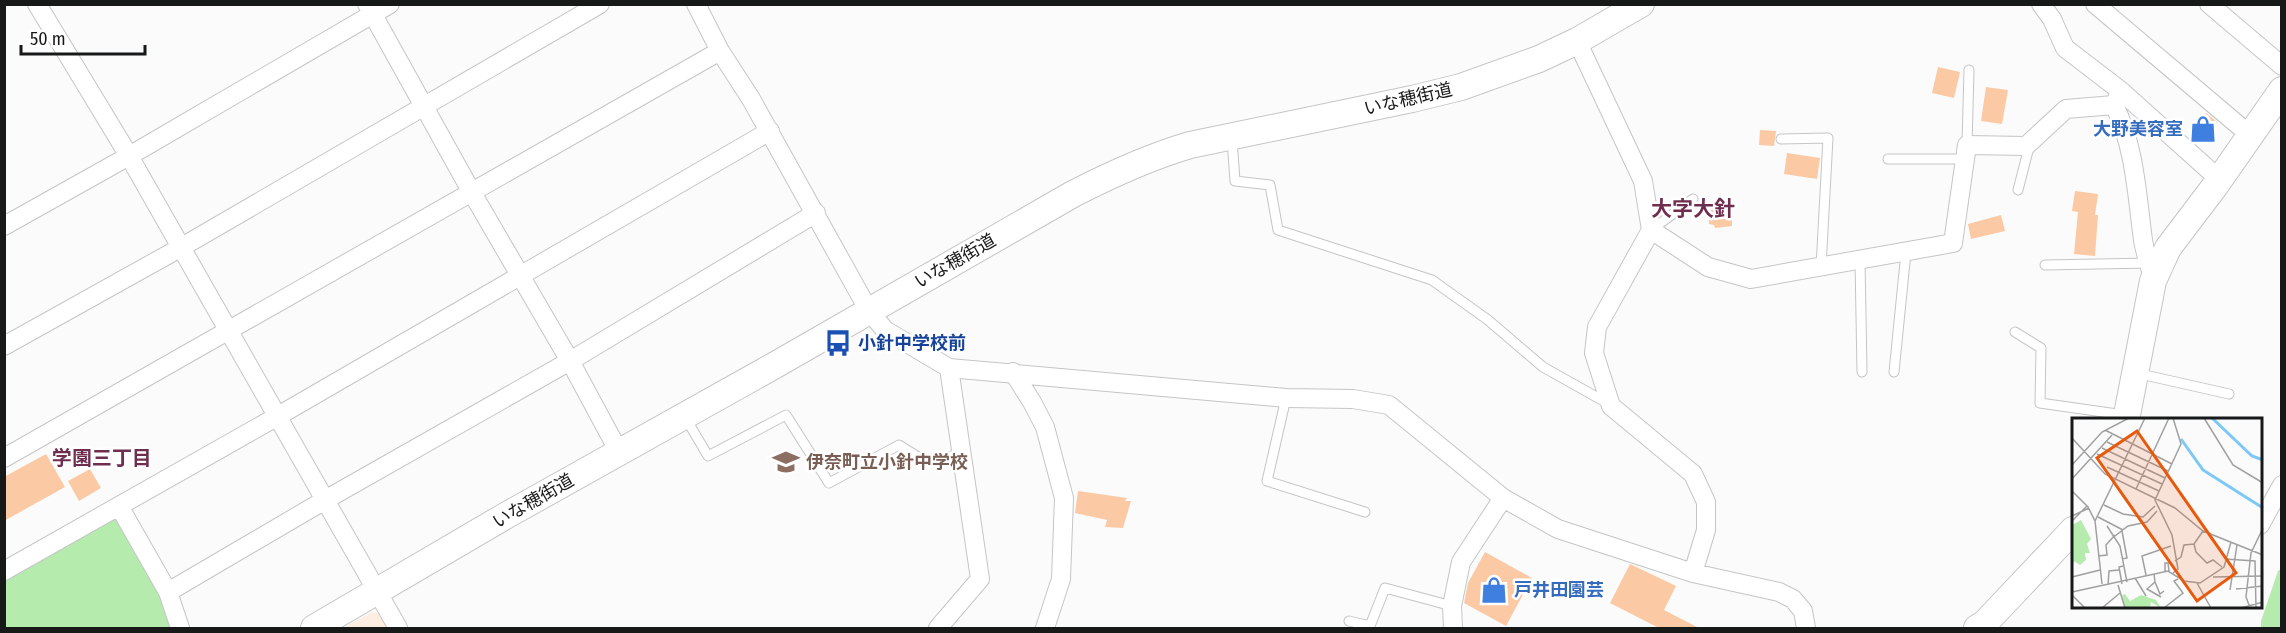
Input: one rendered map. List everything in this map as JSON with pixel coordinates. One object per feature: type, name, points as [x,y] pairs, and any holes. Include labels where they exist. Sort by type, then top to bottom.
[{"type":"street","points":[[37,4],[129,156],[398,628]]},
{"type":"street","points":[[4,226],[129,156],[370,9],[390,4]]},
{"type":"street","points":[[4,346],[180,248],[600,4]]},
{"type":"street","points":[[696,4],[720,51],[770,131],[869,310],[885,330],[950,368],[1287,398],[1353,399],[1389,405],[1503,498],[1558,530],[1693,573],[1779,592],[1793,599],[1803,610],[1806,628]]},
{"type":"street","name":"いな穂街道","points":[[314,628],[507,515],[1073,194],[1123,168],[1161,153],[1232,135],[1461,87],[1510,71],[1577,41],[1641,4]]},
{"type":"street","points":[[2095,4],[2250,135]]},
{"type":"street","points":[[2209,4],[2282,66]]},
{"type":"street","points":[[370,9],[620,452]]},
{"type":"street","points":[[2051,9],[2065,48],[2118,98],[2219,179]]},
{"type":"street","points":[[1577,41],[1643,181],[1651,230],[1597,327],[1594,353],[1611,406],[1693,474],[1706,502],[1706,531],[1693,573]]},
{"type":"street","points":[[4,458],[720,51]]},
{"type":"street","points":[[2126,417],[2136,373],[2152,272],[2282,90]]},
{"type":"street","points":[[1651,230],[1689,257],[1708,267],[1728,275],[1751,279],[1953,243],[1966,152],[2026,146],[2066,109],[2118,98]]},
{"type":"street","points":[[2118,98],[2137,184],[2144,244],[2152,272]]},
{"type":"street","points":[[4,571],[278,416],[770,131]]},
{"type":"street","points":[[168,592],[570,361],[816,213]]},
{"type":"street","points":[[938,628],[980,579],[950,368]]},
{"type":"street","points":[[1013,372],[1045,427],[1064,498],[1061,579],[1045,628]]},
{"type":"street","points":[[2262,521],[2282,485]]},
{"type":"street","points":[[1453,628],[1452,606],[1461,562],[1503,498]]},
{"type":"street","points":[[119,506],[168,592],[180,628]]},
{"type":"street","points":[[1977,628],[1985,623],[2072,531]]},
{"type":"lane","points":[[1888,159],[1966,152],[1969,70]]},
{"type":"lane","points":[[1232,135],[1234,181],[1270,185],[1278,230],[1432,280],[1488,320],[1543,367],[1611,406]]},
{"type":"lane","points":[[1781,139],[1828,138],[1821,267]]},
{"type":"lane","points":[[2018,190],[2028,151],[2026,146]]},
{"type":"lane","points":[[1651,230],[1693,199]]},
{"type":"lane","points":[[1894,372],[1906,252]]},
{"type":"lane","points":[[1860,260],[1862,372]]},
{"type":"lane","points":[[2045,265],[2152,272]]},
{"type":"lane","points":[[2015,332],[2041,348],[2040,403],[2126,417]]},
{"type":"lane","points":[[2136,373],[2229,394]]},
{"type":"lane","points":[[1287,398],[1267,482],[1365,512]]},
{"type":"lane","points":[[684,416],[708,456],[786,415],[829,483],[898,446],[923,460],[962,455]]},
{"type":"lane","points":[[1349,621],[1370,626],[1385,588],[1452,606]]},
{"type":"shaded area","points":[[372,612],[379,614],[387,628],[343,628]]},
{"type":"green space","points":[[113,519],[120,521],[165,597],[173,628],[5,628],[4,580]]},
{"type":"green space","points":[[2281,569],[2281,628],[2261,628],[2261,621],[2278,571]]},
{"type":"building","points":[[1938,67],[1960,72],[1954,98],[1932,93]]},
{"type":"building","points":[[1986,87],[2008,90],[2002,124],[1981,121]]},
{"type":"building","points":[[2206,113],[2217,122],[2200,143],[2189,134]]},
{"type":"building","points":[[1760,130],[1776,131],[1774,146],[1759,145]]},
{"type":"building","points":[[1787,153],[1820,158],[1817,179],[1784,174]]},
{"type":"building","points":[[2075,191],[2098,194],[2095,215],[2098,215],[2095,256],[2074,254],[2078,212],[2072,211]]},
{"type":"building","points":[[1732,209],[1732,226],[1715,228],[1714,225],[1709,224],[1709,210]]},
{"type":"building","points":[[2001,215],[2005,231],[1971,239],[1968,224]]},
{"type":"building","points":[[46,454],[65,487],[4,521],[4,477]]},
{"type":"building","points":[[90,469],[101,488],[79,501],[68,481]]},
{"type":"building","points":[[1078,491],[1127,498],[1125,501],[1131,501],[1123,528],[1105,527],[1107,520],[1075,513]]},
{"type":"building","points":[[1485,552],[1532,578],[1506,626],[1464,603],[1468,583]]},
{"type":"building","points":[[1630,564],[1676,586],[1664,610],[1699,628],[1659,628],[1610,603]]},
{"type":"place","name":"大野美容室","points":[[2203,129]]},
{"type":"place","name":"小針中学校前","points":[[838,343]]},
{"type":"place","name":"伊奈町立小針中学校","points":[[786,462]]},
{"type":"place","name":"戸井田園芸","points":[[1494,590]]},
{"type":"district","name":"大字大針","points":[[1693,209]]},
{"type":"district","name":"学園三丁目","points":[[102,458]]}]
